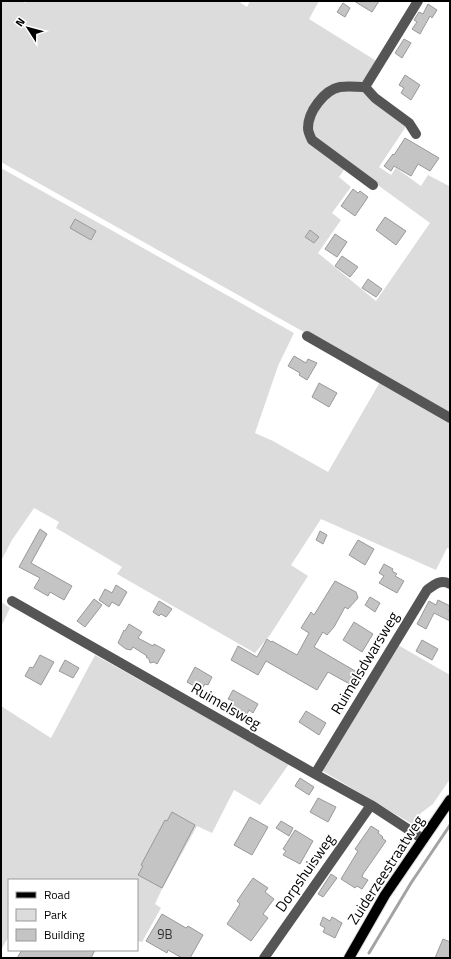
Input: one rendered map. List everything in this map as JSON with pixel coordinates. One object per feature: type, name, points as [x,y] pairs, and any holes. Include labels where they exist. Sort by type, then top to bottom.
[{"type":"main road","name":"Zuiderzeestraatweg","points":[[349,958],[385,895],[450,800]]},
{"type":"street","points":[[365,87],[418,1]]},
{"type":"street","points":[[373,185],[312,140],[308,129],[308,123],[312,112],[326,94],[340,87],[365,87],[375,98],[409,123],[416,134]]},
{"type":"street","points":[[307,336],[450,418]]},
{"type":"street","name":"Ruimelsdwarsweg","points":[[315,774],[427,590],[437,582],[446,582],[450,584]]},
{"type":"street","name":"Ruimelsweg","points":[[12,601],[371,805],[423,839]]},
{"type":"street","name":"Dorpshuisweg","points":[[264,958],[371,805]]},
{"type":"green space","points":[[1,1],[22,1],[25,3],[26,1],[238,1],[247,7],[250,1],[319,1],[309,19],[378,62],[363,83],[355,85],[340,85],[332,87],[326,91],[320,96],[307,120],[306,129],[309,137],[321,150],[346,167],[339,177],[351,187],[332,213],[341,220],[318,253],[376,301],[430,223],[320,143],[311,132],[310,127],[317,108],[331,94],[342,89],[364,90],[373,100],[407,125],[379,167],[391,175],[396,168],[421,186],[428,175],[449,186],[450,185],[450,414],[1,162]]},
{"type":"green space","points":[[1,168],[294,333],[278,366],[255,433],[273,441],[328,472],[380,382],[450,421],[450,549],[447,548],[436,570],[321,519],[291,565],[308,576],[270,635],[255,653],[117,574],[122,567],[56,528],[59,522],[34,508],[12,540],[1,561]]},
{"type":"green space","points":[[1,602],[10,608],[1,627]]},
{"type":"green space","points":[[398,645],[450,675],[450,779],[433,804],[421,813],[412,824],[321,770]]},
{"type":"green space","points":[[95,655],[289,764],[260,805],[234,790],[212,833],[197,826],[161,891],[155,904],[161,908],[142,942],[138,941],[138,879],[8,879],[8,938],[1,950],[1,706],[51,738]]},
{"type":"building","points":[[354,1],[379,1],[372,12]]},
{"type":"building","points":[[343,3],[350,8],[345,17],[337,12]]},
{"type":"building","points":[[428,4],[437,10],[432,18],[430,16],[420,34],[412,29],[417,22],[414,20],[419,12],[423,14]]},
{"type":"building","points":[[404,39],[411,43],[402,58],[395,53]]},
{"type":"building","points":[[405,75],[420,85],[411,100],[401,93],[404,88],[399,85]]},
{"type":"building","points":[[405,138],[439,158],[430,171],[418,164],[411,176],[394,166],[391,171],[384,166],[393,154],[394,155]]},
{"type":"building","points":[[353,189],[358,193],[360,191],[368,197],[355,216],[341,206]]},
{"type":"building","points":[[385,217],[406,231],[396,245],[376,230]]},
{"type":"building","points":[[75,219],[96,231],[91,240],[70,228]]},
{"type":"building","points":[[310,230],[319,237],[314,243],[305,237]]},
{"type":"building","points":[[335,234],[347,242],[337,257],[325,249]]},
{"type":"building","points":[[342,256],[358,267],[350,277],[335,266]]},
{"type":"building","points":[[368,279],[382,289],[376,297],[362,288]]},
{"type":"building","points":[[294,356],[306,363],[308,359],[317,363],[307,380],[299,375],[300,373],[288,366]]},
{"type":"building","points":[[319,383],[337,393],[329,407],[312,397]]},
{"type":"building","points":[[40,529],[47,534],[31,563],[72,586],[64,600],[50,592],[48,596],[34,588],[40,578],[19,567]]},
{"type":"building","points":[[320,531],[327,535],[323,544],[316,540]]},
{"type":"building","points":[[358,540],[374,549],[365,565],[349,555]]},
{"type":"building","points":[[384,564],[393,569],[392,571],[397,574],[395,576],[404,581],[397,593],[379,583],[384,576],[379,573]]},
{"type":"building","points":[[335,581],[356,592],[358,598],[348,609],[345,607],[334,627],[327,635],[323,632],[314,647],[362,675],[355,687],[328,672],[317,690],[266,661],[258,675],[231,660],[238,646],[257,657],[267,639],[297,655],[309,633],[301,628],[311,612],[314,615]]},
{"type":"building","points":[[116,585],[127,592],[119,606],[112,602],[109,607],[99,600],[105,589],[112,593]]},
{"type":"building","points":[[370,597],[380,603],[375,612],[365,605]]},
{"type":"building","points":[[94,599],[102,605],[85,627],[77,621]]},
{"type":"building","points":[[438,600],[450,606],[450,621],[434,613],[426,629],[417,624],[429,601],[436,605]]},
{"type":"building","points":[[159,601],[172,609],[166,617],[161,614],[159,616],[153,612]]},
{"type":"building","points":[[354,622],[373,634],[362,652],[343,640]]},
{"type":"building","points":[[129,624],[142,632],[138,638],[153,646],[154,644],[165,650],[157,664],[154,662],[150,663],[149,659],[146,657],[147,656],[133,647],[131,650],[126,649],[118,643],[124,630],[125,631]]},
{"type":"building","points":[[422,640],[438,649],[432,660],[416,651]]},
{"type":"building","points":[[40,655],[54,662],[41,685],[25,676],[30,667],[33,668]]},
{"type":"building","points":[[65,660],[79,668],[73,678],[59,671]]},
{"type":"building","points":[[195,667],[212,677],[208,685],[205,684],[201,690],[187,682]]},
{"type":"building","points":[[233,690],[258,704],[253,713],[249,710],[246,716],[244,714],[243,716],[231,709],[232,707],[230,706],[233,701],[228,699]]},
{"type":"building","points":[[306,711],[326,723],[319,735],[299,722]]},
{"type":"building","points":[[300,778],[314,787],[309,795],[295,786]]},
{"type":"building","points":[[318,798],[336,807],[328,822],[310,812]]},
{"type":"building","points":[[172,812],[195,825],[162,888],[138,875],[143,866],[141,865],[165,820],[167,821]]},
{"type":"building","points":[[250,817],[268,827],[252,855],[234,845]]},
{"type":"building","points":[[281,821],[293,828],[289,836],[276,828]]},
{"type":"building","points":[[371,826],[379,831],[378,833],[386,841],[363,874],[362,877],[368,880],[362,889],[357,886],[355,888],[341,879],[358,851],[355,849]]},
{"type":"building","points":[[295,830],[313,841],[300,864],[283,855],[286,851],[283,849]]},
{"type":"building","points":[[331,874],[337,878],[323,897],[318,894]]},
{"type":"building","points":[[253,878],[268,888],[265,892],[274,899],[263,914],[268,918],[251,941],[227,924],[240,904],[237,901]]},
{"type":"building","points":[[162,914],[186,928],[188,926],[203,935],[190,958],[182,958],[168,950],[167,953],[146,941]]},
{"type":"building","points":[[323,917],[330,921],[332,917],[342,923],[335,938],[323,932],[325,928],[320,925]]},
{"type":"building","points":[[443,939],[450,942],[450,958],[435,958]]},
{"type":"building","points":[[21,951],[94,951],[91,958],[17,958]]},
{"type":"waterway","points":[[369,953],[411,883],[450,825]]}]
